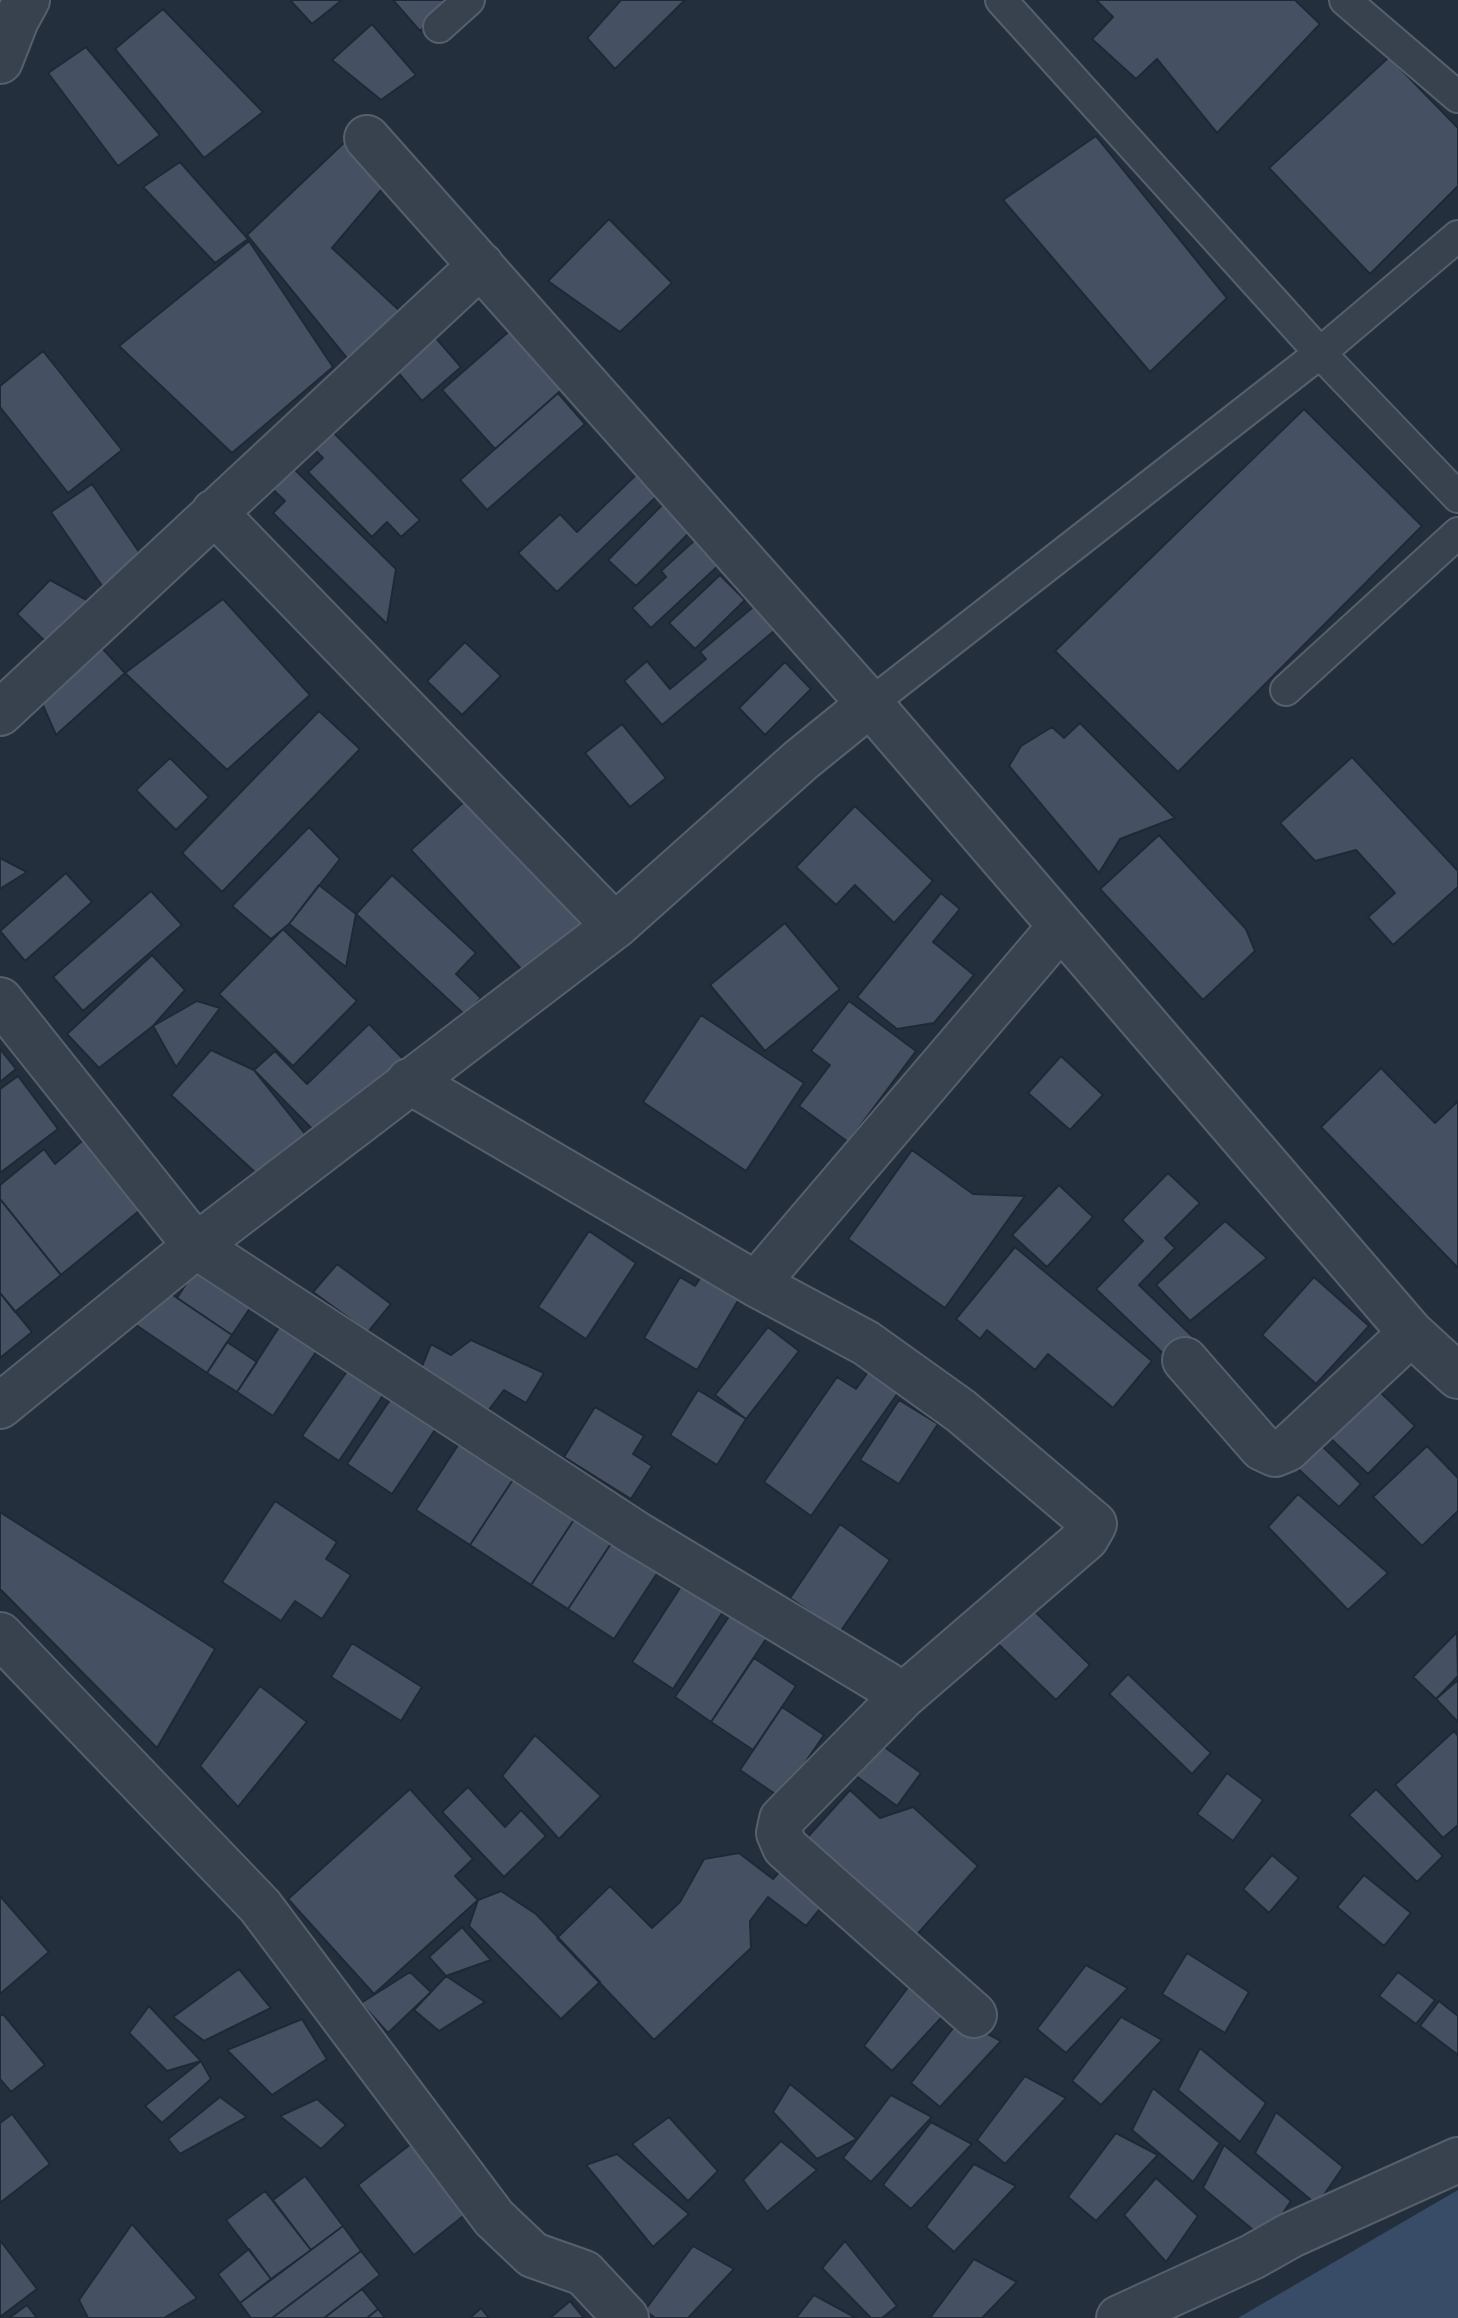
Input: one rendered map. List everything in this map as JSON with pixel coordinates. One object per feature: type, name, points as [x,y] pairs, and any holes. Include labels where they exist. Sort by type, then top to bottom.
[{"type":"street","points":[[3,46],[27,0]]},
{"type":"street","points":[[367,138],[870,704],[1411,1333],[1458,1376]]},
{"type":"street","points":[[0,713],[481,265]]},
{"type":"street","points":[[214,512],[615,926]]},
{"type":"street","points":[[0,1406],[196,1246],[615,926],[801,760],[870,704]]},
{"type":"street","points":[[756,1284],[1061,926]]},
{"type":"street","points":[[0,1000],[196,1246],[635,1533],[904,1695]]},
{"type":"street","points":[[409,1081],[756,1284],[866,1343],[961,1411],[1094,1524],[1086,1538],[904,1695],[782,1819],[779,1833],[785,1847],[974,2015]]},
{"type":"street","points":[[1185,1360],[1262,1448],[1275,1454],[1287,1449],[1411,1333]]},
{"type":"street","points":[[0,1635],[260,1906],[494,2218],[533,2255],[584,2273],[626,2318]]},
{"type":"street","points":[[1119,2318],[1252,2257],[1291,2235],[1458,2160]]},
{"type":"lane","points":[[439,27],[469,0]]},
{"type":"lane","points":[[1001,0],[1320,353],[1458,497]]},
{"type":"lane","points":[[1345,0],[1458,97]]},
{"type":"lane","points":[[870,704],[1320,353],[1458,236]]},
{"type":"lane","points":[[1286,690],[1458,533]]},
{"type":"water","points":[[1458,2190],[1458,2318],[1238,2318]]},
{"type":"building","points":[[290,0],[342,0],[312,24]]},
{"type":"building","points":[[393,0],[451,0],[420,31]]},
{"type":"building","points":[[621,0],[685,0],[615,69],[587,38]]},
{"type":"building","points":[[1096,0],[1295,0],[1320,24],[1217,133],[1157,59],[1136,79],[1092,39],[1113,17]]},
{"type":"building","points":[[163,9],[263,112],[204,158],[115,49]]},
{"type":"building","points":[[372,24],[416,75],[381,100],[332,60]]},
{"type":"building","points":[[86,47],[160,135],[118,166],[48,73]]},
{"type":"building","points":[[1389,57],[1458,128],[1458,186],[1370,274],[1269,168]]},
{"type":"building","points":[[1096,136],[1227,298],[1150,372],[1003,200]]},
{"type":"building","points":[[349,138],[388,182],[332,248],[401,312],[350,362],[247,235]]},
{"type":"building","points":[[180,162],[248,239],[215,263],[143,187]]},
{"type":"building","points":[[609,219],[672,283],[620,332],[548,281]]},
{"type":"building","points":[[249,241],[333,367],[232,453],[119,346]]},
{"type":"building","points":[[514,327],[566,386],[495,449],[442,390]]},
{"type":"building","points":[[435,337],[461,367],[422,401],[396,370]]},
{"type":"building","points":[[43,351],[122,450],[68,493],[0,407],[0,386]]},
{"type":"building","points":[[558,393],[585,424],[487,510],[460,480]]},
{"type":"building","points":[[1304,409],[1422,526],[1178,772],[1055,651]]},
{"type":"building","points":[[329,428],[420,520],[401,537],[387,522],[372,537],[308,472],[323,458],[311,446]]},
{"type":"building","points":[[286,461],[396,569],[387,624],[273,513],[285,501],[265,482]]},
{"type":"building","points":[[637,474],[657,496],[557,592],[518,553],[560,514],[577,532]]},
{"type":"building","points":[[92,484],[144,559],[111,599],[51,512]]},
{"type":"building","points":[[664,503],[692,530],[636,586],[608,560]]},
{"type":"building","points":[[696,539],[720,564],[651,628],[632,608],[666,577],[661,571]]},
{"type":"building","points":[[720,575],[745,600],[695,649],[669,623]]},
{"type":"building","points":[[50,580],[96,605],[53,649],[17,614]]},
{"type":"building","points":[[223,599],[310,695],[227,770],[125,673]]},
{"type":"building","points":[[759,602],[780,626],[662,725],[624,681],[647,661],[670,689],[706,659],[700,652]]},
{"type":"building","points":[[465,642],[501,676],[462,715],[427,681]]},
{"type":"building","points":[[101,647],[125,673],[56,735],[41,701]]},
{"type":"building","points":[[785,662],[811,689],[765,735],[739,708]]},
{"type":"building","points":[[319,711],[360,749],[222,892],[182,853]]},
{"type":"building","points":[[1080,723],[1175,818],[1120,839],[1099,873],[1009,766],[1021,746],[1052,727],[1064,738]]},
{"type":"building","points":[[622,724],[666,778],[630,807],[585,753]]},
{"type":"building","points":[[1352,757],[1458,871],[1458,887],[1393,945],[1368,917],[1395,893],[1356,850],[1315,861],[1280,823]]},
{"type":"building","points":[[170,758],[209,797],[176,830],[136,790]]},
{"type":"building","points":[[478,789],[603,923],[536,985],[411,850]]},
{"type":"building","points":[[855,806],[933,881],[894,923],[855,885],[836,905],[796,867]]},
{"type":"building","points":[[309,827],[340,859],[289,924],[271,939],[232,906]]},
{"type":"building","points":[[1159,835],[1246,929],[1255,951],[1203,1000],[1100,889]]},
{"type":"building","points":[[0,858],[27,872],[0,889]]},
{"type":"building","points":[[66,873],[92,902],[25,961],[0,931]]},
{"type":"building","points":[[392,875],[476,953],[456,974],[481,998],[465,1015],[356,914]]},
{"type":"building","points":[[319,885],[356,914],[346,967],[289,924]]},
{"type":"building","points":[[151,891],[182,925],[83,1011],[53,977]]},
{"type":"building","points":[[941,893],[960,909],[933,942],[974,975],[934,1023],[897,1029],[857,997]]},
{"type":"building","points":[[785,923],[840,989],[765,1051],[710,985]]},
{"type":"building","points":[[283,929],[357,1001],[293,1066],[219,994]]},
{"type":"building","points":[[152,955],[185,990],[153,1026],[99,1068],[67,1034]]},
{"type":"building","points":[[197,1001],[220,1008],[176,1067],[153,1026]]},
{"type":"building","points":[[849,1001],[916,1051],[848,1142],[799,1106],[830,1065],[811,1051]]},
{"type":"building","points":[[701,1015],[804,1083],[746,1171],[643,1102]]},
{"type":"building","points":[[369,1024],[409,1065],[328,1145],[254,1070],[275,1051],[307,1084]]},
{"type":"building","points":[[0,1049],[16,1069],[0,1082]]},
{"type":"building","points":[[211,1050],[254,1070],[311,1141],[270,1186],[171,1095]]},
{"type":"building","points":[[1061,1056],[1103,1095],[1070,1130],[1028,1093]]},
{"type":"building","points":[[1381,1068],[1435,1123],[1458,1101],[1458,1268],[1321,1127]]},
{"type":"building","points":[[18,1076],[58,1129],[0,1173],[0,1089]]},
{"type":"building","points":[[88,1136],[145,1206],[61,1275],[0,1199],[0,1185],[44,1149],[55,1164]]},
{"type":"building","points":[[912,1150],[973,1194],[1025,1196],[945,1308],[848,1239]]},
{"type":"building","points":[[1168,1173],[1200,1203],[1165,1238],[1175,1248],[1139,1285],[1194,1338],[1171,1361],[1096,1289],[1143,1241],[1122,1220]]},
{"type":"building","points":[[1059,1185],[1093,1217],[1047,1267],[1012,1235]]},
{"type":"building","points":[[0,1199],[61,1275],[15,1312],[0,1293]]},
{"type":"building","points":[[1225,1221],[1267,1258],[1190,1321],[1156,1285]]},
{"type":"building","points":[[589,1231],[636,1263],[586,1339],[538,1307]]},
{"type":"building","points":[[1015,1247],[1152,1361],[1113,1408],[1048,1354],[1035,1370],[987,1330],[980,1339],[956,1319]]},
{"type":"building","points":[[202,1259],[258,1296],[232,1335],[177,1298]]},
{"type":"building","points":[[337,1264],[391,1304],[368,1332],[313,1292]]},
{"type":"building","points":[[705,1271],[742,1294],[697,1370],[644,1338],[680,1277],[695,1286]]},
{"type":"building","points":[[1314,1277],[1369,1326],[1316,1384],[1262,1335]]},
{"type":"building","points":[[158,1285],[232,1335],[207,1373],[133,1323]]},
{"type":"building","points":[[0,1293],[32,1332],[0,1358]]},
{"type":"building","points":[[285,1318],[322,1343],[273,1416],[237,1392]]},
{"type":"building","points":[[768,1327],[799,1351],[746,1419],[715,1395]]},
{"type":"building","points":[[471,1340],[544,1373],[526,1403],[504,1390],[481,1420],[420,1371],[431,1344],[451,1355]]},
{"type":"building","points":[[227,1342],[257,1362],[237,1392],[207,1373]]},
{"type":"building","points":[[875,1362],[905,1383],[811,1516],[764,1482],[837,1377],[856,1389]]},
{"type":"building","points":[[352,1364],[388,1388],[339,1461],[302,1436]]},
{"type":"building","points":[[1374,1386],[1415,1426],[1368,1474],[1327,1435]]},
{"type":"building","points":[[398,1388],[443,1418],[392,1494],[347,1464]]},
{"type":"building","points":[[698,1390],[746,1419],[717,1465],[670,1435]]},
{"type":"building","points":[[899,1400],[938,1424],[899,1484],[860,1460]]},
{"type":"building","points":[[595,1407],[644,1436],[633,1454],[652,1466],[631,1499],[564,1457]]},
{"type":"building","points":[[1317,1441],[1361,1484],[1339,1507],[1294,1465]]},
{"type":"building","points":[[460,1442],[514,1478],[470,1545],[416,1510]]},
{"type":"building","points":[[1427,1446],[1458,1478],[1458,1511],[1422,1546],[1373,1497]]},
{"type":"building","points":[[514,1478],[575,1518],[531,1585],[470,1545]]},
{"type":"building","points":[[1298,1494],[1388,1573],[1348,1610],[1268,1527]]},
{"type":"building","points":[[275,1501],[337,1542],[326,1559],[351,1575],[322,1619],[295,1601],[281,1621],[222,1582]]},
{"type":"building","points":[[0,1512],[215,1649],[157,1748],[0,1589]]},
{"type":"building","points":[[575,1518],[612,1542],[568,1609],[531,1585]]},
{"type":"building","points":[[840,1524],[890,1560],[840,1632],[790,1598]]},
{"type":"building","points":[[612,1542],[658,1572],[614,1639],[568,1609]]},
{"type":"building","points":[[687,1577],[728,1604],[673,1689],[632,1662]]},
{"type":"building","points":[[1026,1603],[1090,1665],[1056,1700],[992,1638]]},
{"type":"building","points":[[736,1606],[772,1630],[711,1722],[675,1697]]},
{"type":"building","points":[[1457,1632],[1458,1676],[1436,1699],[1413,1677]]},
{"type":"building","points":[[352,1643],[422,1687],[401,1721],[331,1677]]},
{"type":"building","points":[[754,1658],[796,1686],[753,1750],[711,1722]]},
{"type":"building","points":[[1128,1674],[1211,1753],[1192,1774],[1109,1694]]},
{"type":"building","points":[[1458,1680],[1458,1722],[1436,1699]]},
{"type":"building","points":[[260,1686],[307,1722],[238,1807],[200,1766]]},
{"type":"building","points":[[782,1707],[824,1735],[781,1798],[740,1770]]},
{"type":"building","points":[[1454,1731],[1458,1736],[1458,1825],[1443,1838],[1395,1785]]},
{"type":"building","points":[[535,1735],[601,1796],[559,1839],[502,1776]]},
{"type":"building","points":[[880,1744],[921,1773],[897,1806],[856,1776]]},
{"type":"building","points":[[1227,1773],[1263,1800],[1233,1841],[1197,1814]]},
{"type":"building","points":[[468,1787],[505,1827],[521,1810],[546,1836],[504,1877],[442,1812]]},
{"type":"building","points":[[410,1789],[473,1859],[455,1876],[478,1900],[374,1994],[288,1899]]},
{"type":"building","points":[[1376,1789],[1443,1856],[1417,1882],[1349,1815]]},
{"type":"building","points":[[850,1790],[880,1818],[913,1807],[978,1866],[913,1939],[805,1840]]},
{"type":"building","points":[[739,1853],[773,1879],[780,1871],[824,1904],[806,1926],[768,1897],[750,1921],[751,1948],[654,2040],[557,1938],[610,1886],[652,1928],[680,1902],[704,1859]]},
{"type":"building","points":[[1272,1855],[1299,1878],[1269,1913],[1243,1889]]},
{"type":"building","points":[[1364,1875],[1411,1913],[1384,1946],[1337,1907]]},
{"type":"building","points":[[501,1891],[536,1914],[600,1982],[561,2019],[469,1926],[478,1900]]},
{"type":"building","points":[[0,1896],[49,1952],[0,1994]]},
{"type":"building","points":[[462,1927],[491,1960],[446,1976],[429,1957]]},
{"type":"building","points":[[1187,1953],[1249,1992],[1225,2033],[1162,1994]]},
{"type":"building","points":[[1086,1965],[1128,1988],[1066,2053],[1037,2029]]},
{"type":"building","points":[[239,1969],[271,2008],[204,2041],[173,2017]]},
{"type":"building","points":[[410,1972],[431,1992],[388,2033],[361,2003]]},
{"type":"building","points":[[1398,1972],[1435,2000],[1416,2024],[1379,1996]]},
{"type":"building","points":[[446,1976],[485,2002],[439,2031],[414,2010]]},
{"type":"building","points":[[912,1982],[953,2005],[892,2071],[864,2046]]},
{"type":"building","points":[[1439,2001],[1458,2016],[1458,2055],[1420,2026]]},
{"type":"building","points":[[149,2006],[201,2061],[167,2071],[129,2033]]},
{"type":"building","points":[[3,2014],[45,2065],[11,2092],[0,2079],[0,2016]]},
{"type":"building","points":[[1121,2017],[1162,2040],[1101,2105],[1072,2081]]},
{"type":"building","points":[[302,2019],[327,2059],[272,2095],[227,2050]]},
{"type":"building","points":[[960,2019],[1001,2041],[940,2107],[911,2083]]},
{"type":"building","points":[[1200,2048],[1266,2103],[1240,2142],[1178,2090]]},
{"type":"building","points":[[201,2061],[211,2079],[162,2123],[145,2106]]},
{"type":"building","points":[[1025,2076],[1066,2098],[1005,2164],[977,2140]]},
{"type":"building","points":[[790,2084],[857,2139],[817,2159],[773,2112]]},
{"type":"building","points":[[1153,2088],[1220,2143],[1193,2182],[1132,2130]]},
{"type":"building","points":[[891,2095],[932,2117],[871,2182],[843,2158]]},
{"type":"building","points":[[220,2097],[247,2117],[180,2154],[168,2139]]},
{"type":"building","points":[[317,2099],[346,2125],[321,2149],[280,2116]]},
{"type":"building","points":[[1276,2112],[1343,2167],[1317,2205],[1255,2153]]},
{"type":"building","points":[[12,2114],[50,2164],[0,2203],[0,2123]]},
{"type":"building","points":[[669,2117],[718,2171],[688,2201],[632,2144]]},
{"type":"building","points":[[931,2122],[972,2144],[911,2209],[883,2185]]},
{"type":"building","points":[[1116,2133],[1158,2155],[1096,2221],[1068,2197]]},
{"type":"building","points":[[416,2140],[471,2210],[414,2255],[358,2185]]},
{"type":"building","points":[[781,2141],[817,2170],[767,2212],[743,2180]]},
{"type":"building","points":[[1224,2145],[1291,2201],[1265,2240],[1203,2188]]},
{"type":"building","points":[[617,2154],[689,2214],[653,2247],[586,2165]]},
{"type":"building","points":[[974,2164],[1016,2186],[954,2252],[926,2227]]},
{"type":"building","points":[[305,2176],[343,2226],[311,2250],[273,2200]]},
{"type":"building","points":[[1156,2178],[1198,2216],[1166,2262],[1124,2215]]},
{"type":"building","points":[[265,2191],[311,2250],[271,2279],[226,2220]]},
{"type":"building","points":[[132,2224],[197,2298],[164,2318],[88,2318],[79,2300]]},
{"type":"building","points":[[343,2226],[361,2251],[272,2318],[251,2318],[240,2303]]},
{"type":"building","points":[[0,2240],[37,2289],[0,2317]]},
{"type":"building","points":[[845,2241],[897,2306],[882,2318],[871,2318],[822,2268]]},
{"type":"building","points":[[693,2246],[734,2269],[688,2318],[655,2318],[645,2310]]},
{"type":"building","points":[[249,2249],[271,2279],[240,2303],[218,2274]]},
{"type":"building","points":[[361,2251],[380,2275],[324,2318],[272,2318]]},
{"type":"building","points":[[974,2259],[1017,2282],[982,2318],[930,2318]]},
{"type":"building","points":[[362,2289],[378,2309],[367,2318],[324,2318]]},
{"type":"building","points":[[814,2295],[856,2318],[796,2318]]},
{"type":"building","points":[[570,2301],[584,2318],[550,2318]]},
{"type":"building","points":[[27,2305],[37,2318],[9,2318]]},
{"type":"building","points":[[481,2308],[489,2318],[470,2318]]},
{"type":"building","points":[[378,2309],[385,2318],[367,2318]]}]
